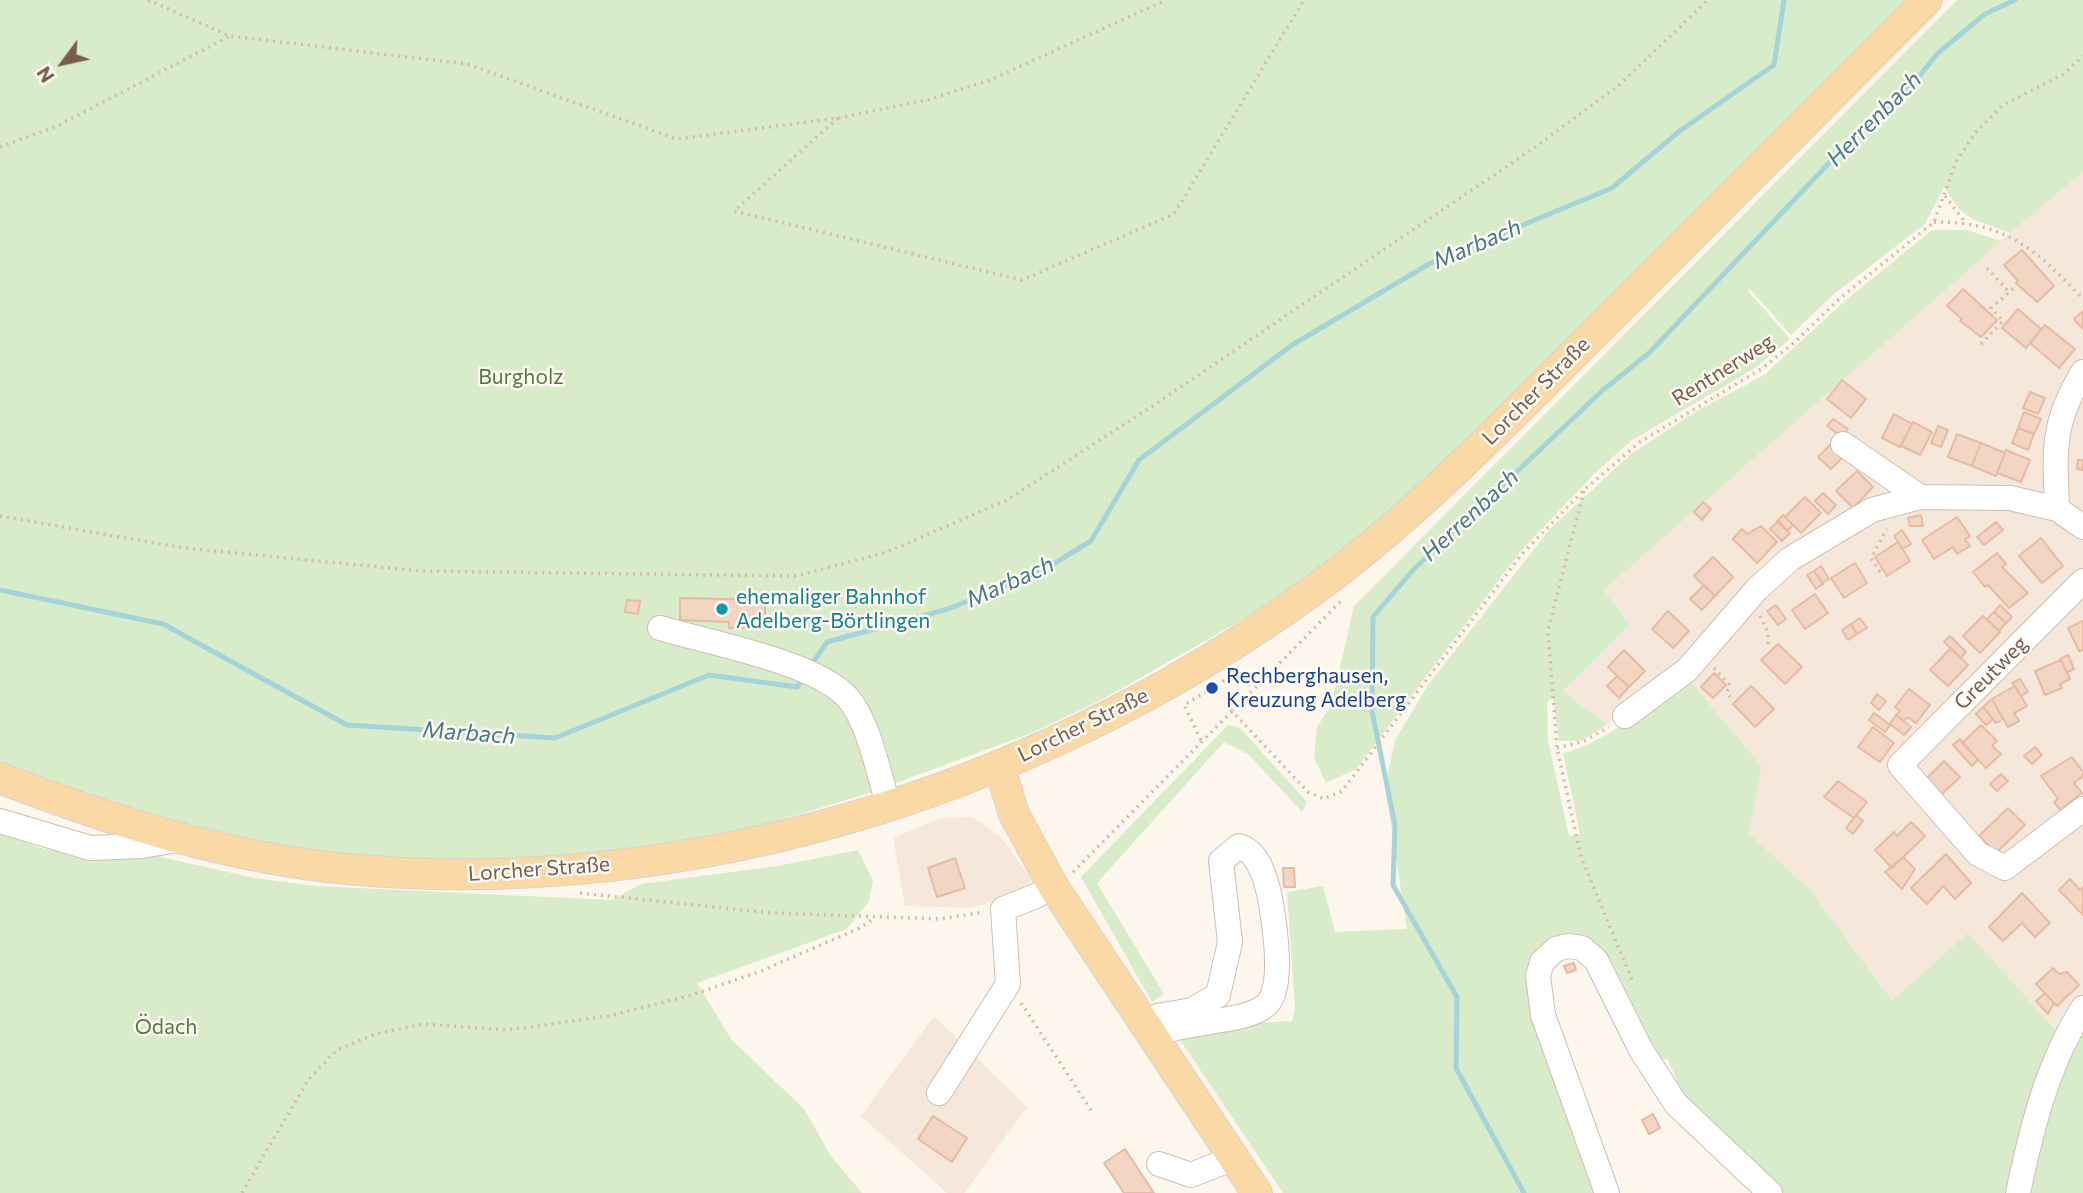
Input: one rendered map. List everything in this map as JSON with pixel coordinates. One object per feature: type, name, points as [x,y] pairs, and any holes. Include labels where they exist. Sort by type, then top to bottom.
[{"type":"main road","name":"Lorcher Straße","points":[[0,778],[71,806],[215,848],[344,869],[458,875],[602,868],[740,845],[889,807],[999,765],[1090,725],[1192,670],[1268,622],[1340,570],[1436,490],[1927,0]]},
{"type":"main road","points":[[999,765],[1014,814],[1062,880],[1149,1030],[1257,1193]]},
{"type":"street","points":[[2057,509],[2054,450],[2060,418],[2083,372]]},
{"type":"street","points":[[1843,444],[1920,497]]},
{"type":"street","points":[[1625,716],[1694,663],[1745,602],[1790,559],[1872,510],[1920,497],[2010,498],[2057,509],[2083,527]]},
{"type":"street","name":"Greutweg","points":[[2083,581],[1900,765],[1978,854],[2005,867],[2083,809]]},
{"type":"street","points":[[660,628],[788,664],[832,684],[848,698],[859,716],[889,807]]},
{"type":"street","points":[[0,821],[90,849],[142,846],[183,839]]},
{"type":"street","points":[[1239,846],[1248,849],[1259,864],[1270,897],[1277,984],[1271,1000],[1252,1014],[1149,1030],[1158,1016],[1192,1010],[1218,995],[1230,942],[1221,861],[1239,846]]},
{"type":"street","points":[[939,1093],[1008,984],[1003,909],[1036,896],[1062,880]]},
{"type":"street","points":[[1607,1193],[1543,1014],[1538,976],[1542,962],[1556,949],[1568,946],[1582,948],[1596,960],[1641,1049],[1676,1104],[1770,1193]]},
{"type":"street","points":[[2018,1193],[2032,1126],[2049,1075],[2083,1008]]},
{"type":"street","points":[[1158,1164],[1191,1175],[1234,1158]]},
{"type":"path","points":[[148,0],[230,36],[467,64],[677,139],[838,118],[926,100],[990,80],[1166,0]]},
{"type":"path","points":[[838,118],[734,211],[1022,280],[1174,215],[1304,0]]},
{"type":"path","points":[[0,516],[184,548],[421,571],[796,576],[887,552],[1007,500],[1154,405],[1531,150],[1618,86],[1708,0]]},
{"type":"path","points":[[0,147],[57,126],[230,36]]},
{"type":"path","name":"Rentnerweg","points":[[1201,740],[1231,710],[1308,792],[1324,799],[1342,791],[1522,554],[1584,490],[1640,442],[1761,369],[1934,222],[1956,162],[1975,133],[2003,105],[2064,74],[2083,56]]},
{"type":"path","points":[[1945,196],[1965,222]]},
{"type":"path","points":[[1934,222],[1965,222],[1994,229],[2022,242],[2050,264],[2083,299]]},
{"type":"path","points":[[1987,268],[2009,293]]},
{"type":"path","points":[[1981,344],[2003,321],[1992,308],[2014,288]]},
{"type":"path","points":[[1584,490],[1548,630],[1557,748],[1581,857],[1632,981]]},
{"type":"path","points":[[1872,510],[1887,528],[1871,558],[1880,572]]},
{"type":"path","points":[[1745,602],[1764,621],[1768,647]]},
{"type":"path","points":[[1694,663],[1730,685],[1727,692],[1731,699]]},
{"type":"path","points":[[1062,880],[1201,740],[1184,705],[1228,678],[1256,686]]},
{"type":"path","points":[[1557,748],[1597,735],[1625,716]]},
{"type":"path","points":[[242,1193],[308,1080],[337,1050],[376,1034],[423,1024],[507,1030],[608,1016],[692,995],[761,971],[860,928],[874,918],[940,919],[1003,909]]},
{"type":"path","points":[[1008,984],[1091,1110]]},
{"type":"shaded area","points":[[2083,172],[2083,994],[2059,1034],[1892,1002],[1811,891],[1749,833],[1762,766],[1678,669],[1607,725],[1563,691],[1630,625],[1604,590],[1975,262]]},
{"type":"shaded area","points":[[972,817],[1001,837],[1031,879],[1028,892],[970,908],[905,906],[893,838],[941,818]]},
{"type":"shaded area","points":[[934,1016],[1027,1107],[964,1193],[947,1193],[861,1116]]},
{"type":"green space","name":"Burgholz","points":[[0,0],[1908,0],[1500,411],[1338,557],[1270,604],[1101,700],[1034,732],[896,783],[887,779],[856,718],[873,792],[750,829],[649,850],[453,862],[334,855],[250,844],[0,771]]},
{"type":"green space","points":[[1957,0],[2083,0],[2083,172],[2010,233],[1972,219],[1959,209],[1944,187],[1925,224],[1834,294],[1791,335],[1750,289],[1748,291],[1790,339],[1755,368],[1632,440],[1595,473],[1520,552],[1356,769],[1326,783],[1314,758],[1317,727],[1331,706],[1354,606]]},
{"type":"green space","points":[[1932,230],[1967,230],[2001,241],[1604,590],[1630,625],[1563,691],[1607,725],[1581,741],[1559,741],[1553,698],[1547,702],[1548,740],[1569,836],[1580,834],[1563,753],[1612,731],[1685,676],[1762,766],[1749,833],[1811,891],[1892,1001],[1968,933],[2059,1034],[2010,1193],[1782,1193],[1684,1098],[1668,1059],[1656,1061],[1594,951],[1539,959],[1600,1193],[1283,1193],[1178,1037],[1214,1025],[1292,1021],[1295,1007],[1287,892],[1323,886],[1335,932],[1407,929],[1385,786],[1395,740],[1428,685],[1550,529],[1631,454],[1697,411],[1764,375],[1846,300]]},
{"type":"green space","points":[[1228,725],[1240,728],[1307,802],[1302,812],[1248,754],[1224,742],[1097,883],[1164,994],[1152,1002],[1081,877]]},
{"type":"green space","name":"Ödach","points":[[0,833],[40,848],[100,858],[157,856],[254,878],[316,886],[612,900],[641,884],[777,866],[858,850],[873,881],[869,901],[847,929],[697,983],[731,1039],[804,1109],[831,1156],[862,1193],[0,1193]]},
{"type":"green space","points":[[2083,1018],[2083,1193],[2024,1193],[2037,1127]]},
{"type":"building","points":[[2022,250],[2054,286],[2037,302],[2016,283],[2018,281],[2004,265]]},
{"type":"building","points":[[1963,289],[1997,320],[1981,337],[1960,321],[1962,319],[1947,306]]},
{"type":"building","points":[[2018,309],[2041,329],[2026,348],[2002,328]]},
{"type":"building","points":[[2083,311],[2083,329],[2074,319]]},
{"type":"building","points":[[2045,325],[2075,349],[2059,368],[2030,343]]},
{"type":"building","points":[[1842,380],[1866,399],[1851,418],[1827,399]]},
{"type":"building","points":[[2030,392],[2045,398],[2038,414],[2023,408]]},
{"type":"building","points":[[2024,412],[2041,419],[2034,434],[2018,428]]},
{"type":"building","points":[[1894,414],[1912,424],[1900,447],[1882,438]]},
{"type":"building","points":[[1833,419],[1848,429],[1842,437],[1827,426]]},
{"type":"building","points":[[1913,422],[1932,432],[1920,455],[1901,446]]},
{"type":"building","points":[[1938,426],[1948,430],[1941,447],[1931,443]]},
{"type":"building","points":[[2018,428],[2034,434],[2028,450],[2012,443]]},
{"type":"building","points":[[1957,434],[1981,443],[1972,466],[1948,457]]},
{"type":"building","points":[[1981,443],[2005,453],[1996,476],[1972,466]]},
{"type":"building","points":[[1830,445],[1843,457],[1831,469],[1818,457]]},
{"type":"building","points":[[2006,450],[2030,460],[2021,482],[1997,473]]},
{"type":"building","points":[[2078,460],[2083,460],[2083,470],[2077,469]]},
{"type":"building","points":[[1857,471],[1873,487],[1853,508],[1836,491]]},
{"type":"building","points":[[1823,493],[1836,505],[1828,514],[1815,501]]},
{"type":"building","points":[[1805,497],[1821,513],[1801,533],[1785,517]]},
{"type":"building","points":[[1703,502],[1711,509],[1702,520],[1694,512]]},
{"type":"building","points":[[1783,515],[1793,525],[1787,531],[1777,521]]},
{"type":"building","points":[[1921,515],[1923,526],[1910,526],[1908,518]]},
{"type":"building","points":[[1957,517],[1970,536],[1965,539],[1970,546],[1957,554],[1953,547],[1934,559],[1922,540]]},
{"type":"building","points":[[1778,521],[1790,533],[1782,541],[1770,529]]},
{"type":"building","points":[[1996,522],[2003,530],[1984,545],[1977,537]]},
{"type":"building","points":[[1761,526],[1777,542],[1757,563],[1733,539],[1742,529],[1747,534]]},
{"type":"building","points":[[1902,530],[1911,544],[1903,549],[1894,536]]},
{"type":"building","points":[[2041,538],[2063,566],[2042,583],[2019,556]]},
{"type":"building","points":[[1898,542],[1910,561],[1887,576],[1875,557]]},
{"type":"building","points":[[1997,553],[2006,564],[2002,567],[2028,593],[2009,608],[1988,585],[1985,587],[1973,572]]},
{"type":"building","points":[[1713,557],[1733,577],[1715,596],[1694,576]]},
{"type":"building","points":[[1855,563],[1867,583],[1844,598],[1831,578]]},
{"type":"building","points":[[1821,566],[1829,579],[1822,583],[1814,571]]},
{"type":"building","points":[[1814,571],[1823,584],[1816,589],[1807,575]]},
{"type":"building","points":[[1704,585],[1715,596],[1702,610],[1690,599]]},
{"type":"building","points":[[1815,594],[1828,613],[1805,629],[1792,610]]},
{"type":"building","name":"ehemaliger Bahnhof Adelberg-Börtlingen","points":[[680,598],[765,600],[765,620],[744,619],[744,628],[729,628],[729,622],[680,620]]},
{"type":"building","points":[[627,600],[640,601],[638,614],[625,612]]},
{"type":"building","points":[[1776,605],[1786,619],[1778,625],[1767,611]]},
{"type":"building","points":[[2000,605],[2012,617],[2006,623],[1994,612]]},
{"type":"building","points":[[1668,611],[1689,631],[1673,648],[1652,629]]},
{"type":"building","points":[[1994,612],[2006,623],[1999,631],[1987,619]]},
{"type":"building","points":[[1983,616],[2000,632],[1980,653],[1963,636]]},
{"type":"building","points":[[1860,618],[1867,628],[1857,634],[1851,624]]},
{"type":"building","points":[[2083,621],[2083,650],[2079,651],[2068,628]]},
{"type":"building","points":[[1851,624],[1857,634],[1848,640],[1842,630]]},
{"type":"building","points":[[1950,636],[1966,652],[1961,658],[1944,642]]},
{"type":"building","points":[[1778,644],[1802,667],[1785,684],[1761,660]]},
{"type":"building","points":[[1951,648],[1968,665],[1948,686],[1930,670]]},
{"type":"building","points":[[1624,650],[1645,671],[1629,687],[1608,667]]},
{"type":"building","points":[[2068,655],[2074,669],[2067,672],[2060,659]]},
{"type":"building","points":[[2061,660],[2070,679],[2060,684],[2062,688],[2045,695],[2035,671]]},
{"type":"building","points":[[1714,673],[1726,685],[1713,698],[1701,687]]},
{"type":"building","points":[[1617,676],[1629,687],[1619,698],[1607,686]]},
{"type":"building","points":[[2020,679],[2028,692],[2021,696],[2012,683]]},
{"type":"building","points":[[1751,686],[1774,709],[1755,727],[1733,704]]},
{"type":"building","points":[[2015,686],[2027,706],[2014,713],[2019,721],[2008,727],[1992,699]]},
{"type":"building","points":[[1909,689],[1930,705],[1916,723],[1907,717],[1904,721],[1896,715],[1900,711],[1895,707]]},
{"type":"building","points":[[1877,694],[1886,701],[1879,710],[1871,703]]},
{"type":"building","points":[[1992,699],[2003,719],[1996,723],[1983,707]]},
{"type":"building","points":[[1983,707],[1993,719],[1986,725],[1976,714]]},
{"type":"building","points":[[1874,713],[1890,725],[1885,732],[1869,720]]},
{"type":"building","points":[[1896,715],[1911,727],[1904,735],[1890,724]]},
{"type":"building","points":[[1981,725],[1997,741],[1992,746],[2001,754],[1986,768],[1962,743]]},
{"type":"building","points":[[1873,727],[1894,743],[1880,762],[1858,747]]},
{"type":"building","points":[[1960,739],[1978,760],[1972,766],[1953,745]]},
{"type":"building","points":[[2035,747],[2042,755],[2032,764],[2024,756]]},
{"type":"building","points":[[2072,757],[2083,772],[2083,776],[2074,783],[2082,793],[2060,810],[2054,802],[2058,799],[2041,776]]},
{"type":"building","points":[[1944,761],[1960,777],[1941,795],[1926,779]]},
{"type":"building","points":[[2001,774],[2008,781],[1997,791],[1990,784]]},
{"type":"building","points":[[1838,781],[1867,802],[1854,818],[1824,797]]},
{"type":"building","points":[[2008,808],[2025,825],[1996,853],[1979,836]]},
{"type":"building","points":[[1856,815],[1863,821],[1853,834],[1846,828]]},
{"type":"building","points":[[1911,822],[1925,836],[1892,868],[1875,850],[1894,832],[1897,836]]},
{"type":"building","points":[[1946,854],[1971,883],[1955,899],[1943,886],[1927,904],[1911,888]]},
{"type":"building","points":[[1903,857],[1915,869],[1902,889],[1885,872]]},
{"type":"building","points":[[955,858],[965,888],[937,897],[928,868]]},
{"type":"building","points":[[1283,868],[1294,868],[1295,887],[1284,887]]},
{"type":"building","points":[[2070,879],[2080,890],[2083,887],[2083,915],[2059,890]]},
{"type":"building","points":[[2022,893],[2050,923],[2035,937],[2022,923],[2003,941],[1989,927]]},
{"type":"building","points":[[1574,963],[1576,970],[1567,973],[1564,966]]},
{"type":"building","points":[[2053,968],[2059,974],[2067,972],[2079,985],[2057,1006],[2036,984]]},
{"type":"building","points":[[2045,993],[2054,1003],[2048,1014],[2036,1001]]},
{"type":"building","points":[[1653,1114],[1660,1128],[1649,1134],[1642,1120]]},
{"type":"building","points":[[933,1116],[967,1138],[952,1162],[918,1139]]},
{"type":"building","points":[[1125,1149],[1154,1193],[1124,1193],[1104,1163]]},
{"type":"waterway","name":"Marbach","points":[[810,667],[827,642],[948,609],[1040,572],[1091,541],[1139,460],[1292,345],[1429,264],[1612,188],[1681,130],[1774,65],[1784,0]]},
{"type":"waterway","name":"Herrenbach","points":[[1524,1193],[1456,1068],[1457,997],[1393,885],[1395,825],[1372,711],[1373,617],[1413,570],[1603,390],[1649,353],[1865,125],[1910,88],[1937,54],[1985,14],[2015,0]]},
{"type":"waterway","name":"Marbach","points":[[0,590],[163,624],[347,725],[555,738],[709,675],[797,687],[803,678]]},
{"type":"place","name":"ehemaliger Bahnhof Adelberg-Börtlingen","points":[[722,609]]},
{"type":"place","name":"Rechberghausen, Kreuzung Adelberg","points":[[1212,688]]}]
